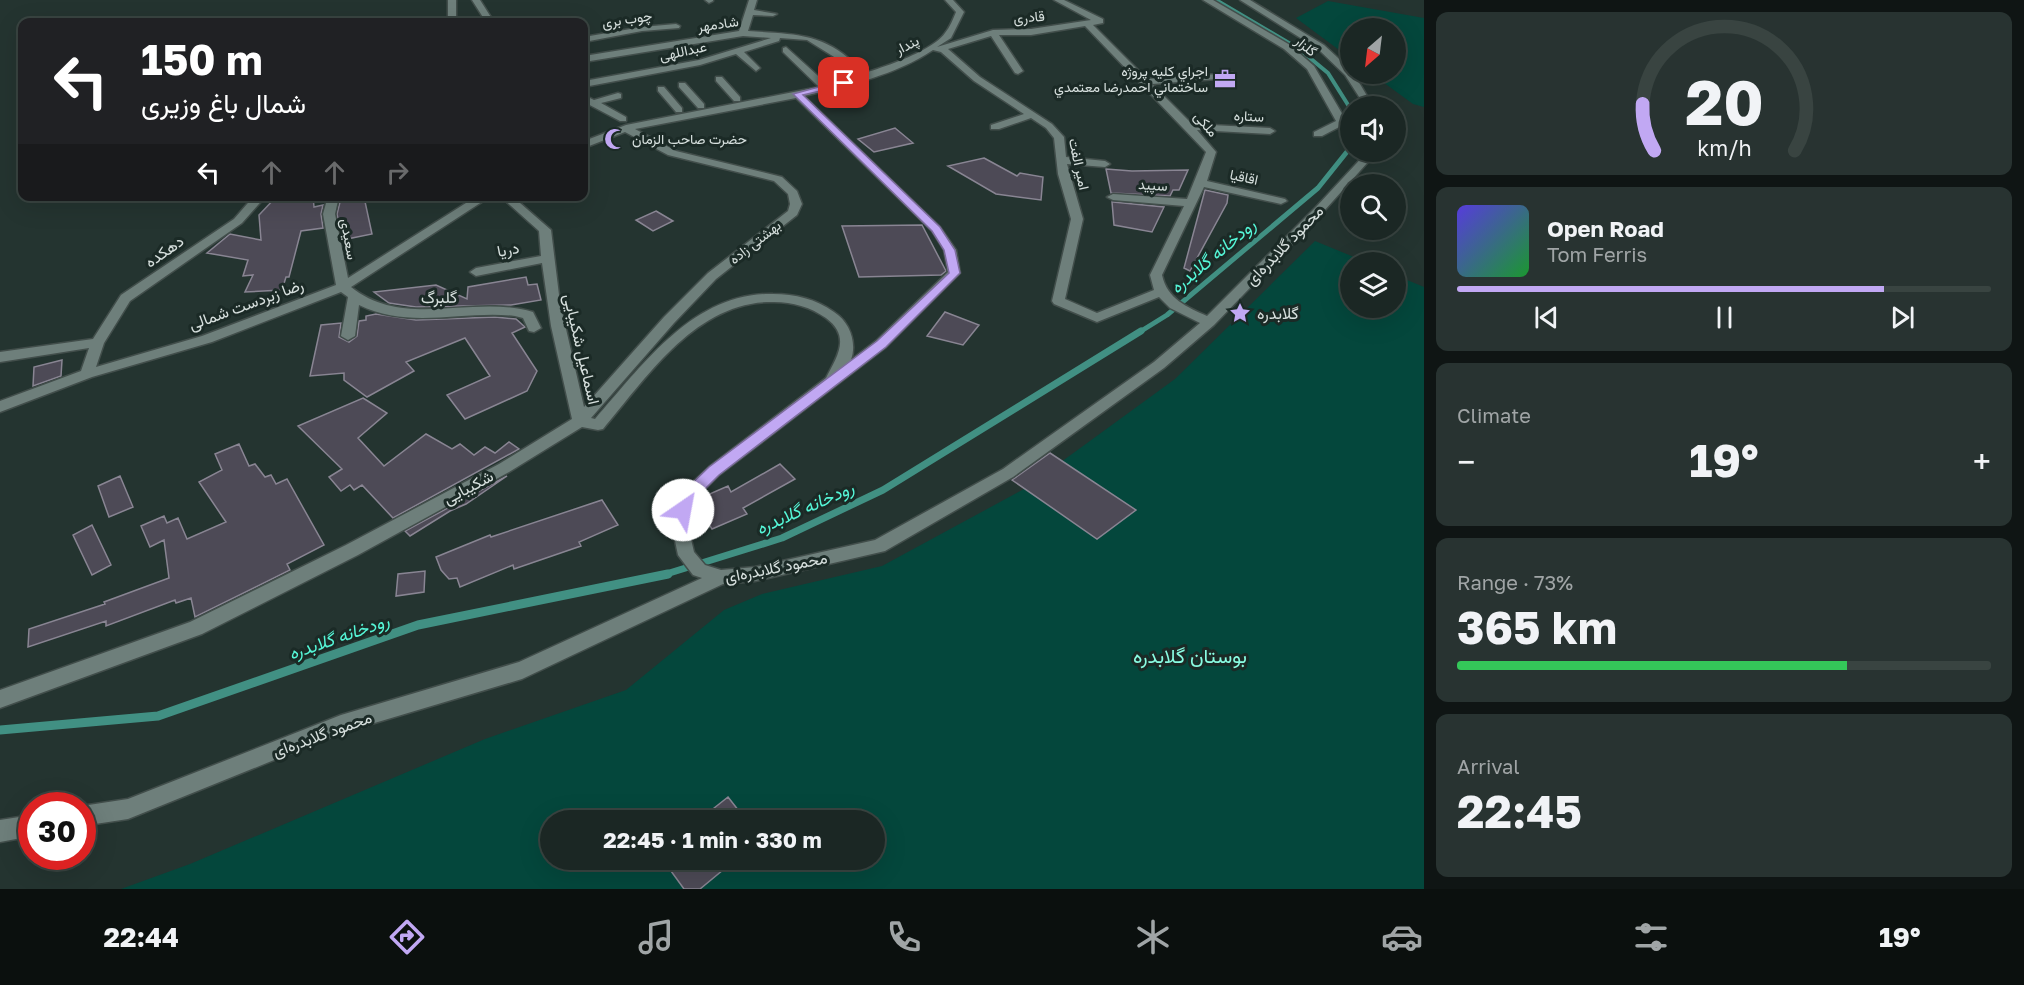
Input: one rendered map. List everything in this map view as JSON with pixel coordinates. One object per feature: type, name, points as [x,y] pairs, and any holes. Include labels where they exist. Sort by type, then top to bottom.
[{"type":"street","points":[[452,0],[452,18]]},
{"type":"street","points":[[476,0],[487,18]]},
{"type":"street","points":[[743,33],[753,0]]},
{"type":"street","name":"پندار","points":[[797,94],[826,88],[892,68],[935,46],[955,28],[960,12],[949,0]]},
{"type":"street","name":"قادری","points":[[917,56],[993,33],[1089,25],[1100,21],[1058,0]]},
{"type":"street","name":"گلزار","points":[[1207,0],[1287,47],[1311,68],[1342,122],[1318,134]]},
{"type":"street","points":[[1244,0],[1321,46],[1349,73],[1363,96]]},
{"type":"street","points":[[749,12],[772,14]]},
{"type":"street","name":"ملکی","points":[[1089,25],[1189,127],[1211,153],[1201,183],[1156,275],[1157,288],[1164,296]]},
{"type":"street","name":"چوب بری","points":[[588,39],[642,29],[676,26]]},
{"type":"street","name":"شادمهر","points":[[588,57],[743,33],[813,40],[850,63]]},
{"type":"street","points":[[993,33],[1018,71]]},
{"type":"street","name":"عبداللهی","points":[[588,84],[631,80],[785,36]]},
{"type":"street","name":"امیر الفت","points":[[943,49],[977,80],[1055,131],[1063,160],[1063,174],[1077,219],[1058,301],[1097,318],[1164,296]]},
{"type":"street","points":[[786,50],[826,88]]},
{"type":"street","points":[[738,51],[756,68]]},
{"type":"street","points":[[700,62],[708,70]]},
{"type":"street","points":[[1146,82],[1230,75]]},
{"type":"street","points":[[719,79],[737,99]]},
{"type":"street","points":[[682,85],[701,106]]},
{"type":"street","points":[[661,89],[679,110]]},
{"type":"street","points":[[588,143],[647,118],[679,110],[780,93],[797,94],[936,229],[950,250],[954,273],[881,344],[714,471],[687,497],[679,522],[686,555],[699,570],[721,577]]},
{"type":"street","points":[[588,100],[628,125],[716,112],[797,94]]},
{"type":"street","points":[[588,100],[618,96]]},
{"type":"street","points":[[995,127],[1031,115]]},
{"type":"street","name":"بهشتی زاده","points":[[580,421],[669,320],[712,276],[793,213],[796,204],[793,193],[778,179],[672,153],[628,125]]},
{"type":"street","name":"ستاره","points":[[1189,127],[1270,131]]},
{"type":"street","points":[[1063,160],[1105,164]]},
{"type":"street","name":"محمود گلابدره‌ای","points":[[96,814],[128,808],[341,724],[522,670],[721,577],[754,574],[879,546],[1008,473],[1159,365],[1209,322],[1363,162]]},
{"type":"street","name":"اقاقیا","points":[[1201,183],[1281,201]]},
{"type":"street","name":"سپید","points":[[1113,197],[1191,203]]},
{"type":"street","name":"دهکده","points":[[87,374],[97,343],[125,298],[238,221],[256,201]]},
{"type":"street","name":"سعیدی","points":[[333,201],[329,214],[343,288]]},
{"type":"street","name":"رضا زبردست شمالی","points":[[0,407],[87,374],[207,339],[343,288],[400,249],[478,201]]},
{"type":"street","name":"اسماعیل شکیبایی","points":[[511,201],[545,230],[546,259],[555,324],[580,421]]},
{"type":"street","name":"دریا","points":[[476,272],[546,259]]},
{"type":"street","name":"گلبرگ","points":[[343,288],[354,298],[396,314],[435,315],[515,310],[528,315],[530,329],[555,324]]},
{"type":"street","name":"شکیبایی","points":[[0,699],[196,628],[362,544],[504,468],[580,421],[598,425],[675,339],[734,303],[760,296],[786,297],[809,304],[831,315],[843,329],[848,346],[842,365],[827,386]]},
{"type":"street","points":[[1164,296],[1188,312],[1209,322]]},
{"type":"street","points":[[348,336],[354,298]]},
{"type":"street","points":[[0,357],[97,343]]},
{"type":"street","points":[[0,831],[18,828]]},
{"type":"green space","points":[[1328,1],[1424,18],[1424,107],[1413,104],[1406,99],[1406,96],[1402,96],[1386,84],[1406,84],[1406,18],[1340,18],[1340,51],[1296,18]]},
{"type":"green space","name":"بوستان گلابدره","points":[[1315,241],[1342,252],[1340,318],[1406,318],[1406,280],[1424,287],[1424,889],[121,889],[190,864],[485,739],[626,690],[724,610],[762,594],[882,566],[1024,489],[1175,379]]},
{"type":"building","points":[[895,128],[913,143],[874,152],[858,139]]},
{"type":"building","points":[[984,158],[1017,176],[1020,173],[1043,177],[1041,200],[996,194],[948,166]]},
{"type":"building","points":[[1106,169],[1188,170],[1179,190],[1173,190],[1170,196],[1111,193]]},
{"type":"building","points":[[1205,190],[1228,195],[1227,203],[1190,271],[1184,268]]},
{"type":"building","points":[[272,201],[313,201],[314,207],[323,205],[321,214],[323,228],[301,231],[289,277],[286,277],[282,290],[245,292],[253,275],[243,276],[248,260],[207,253],[230,234],[261,240],[259,215]]},
{"type":"building","points":[[365,201],[372,234],[342,240],[337,214],[340,202]]},
{"type":"building","points":[[1112,202],[1164,207],[1152,232],[1114,225]]},
{"type":"building","points":[[656,211],[673,221],[653,231],[636,220]]},
{"type":"building","points":[[922,225],[946,271],[941,275],[859,277],[842,226]]},
{"type":"building","points":[[526,277],[528,285],[537,284],[541,300],[511,305],[416,307],[389,303],[374,292],[436,285],[467,299],[468,287]]},
{"type":"building","points":[[945,312],[979,325],[963,345],[927,336]]},
{"type":"building","points":[[376,314],[416,320],[495,317],[516,319],[525,327],[512,333],[537,371],[527,391],[465,419],[447,395],[490,376],[465,338],[406,362],[414,371],[367,397],[344,380],[344,373],[310,376],[321,325],[341,323],[339,337],[349,342],[357,336],[359,321],[366,320],[366,316]]},
{"type":"building","points":[[62,360],[61,376],[33,386],[34,367]]},
{"type":"building","points":[[363,398],[387,413],[358,438],[384,466],[426,434],[452,449],[460,444],[474,455],[485,447],[495,453],[509,442],[519,449],[393,518],[362,485],[354,490],[350,485],[341,491],[329,477],[342,469],[298,426]]},
{"type":"building","points":[[239,444],[249,466],[255,464],[265,477],[271,475],[276,484],[287,479],[324,545],[287,564],[290,570],[195,617],[191,598],[176,603],[175,600],[106,626],[106,621],[28,647],[29,629],[105,604],[104,602],[169,578],[164,540],[150,547],[141,526],[164,516],[167,523],[178,518],[187,539],[226,522],[199,482],[222,470],[215,454]]},
{"type":"building","points":[[1050,453],[1136,510],[1097,539],[1012,480]]},
{"type":"building","points":[[780,464],[795,479],[743,508],[747,514],[712,529],[695,503],[698,499],[728,486],[731,492]]},
{"type":"building","points":[[120,476],[133,507],[109,517],[98,486]]},
{"type":"building","points":[[507,476],[466,504],[450,511],[410,536],[405,531]]},
{"type":"building","points":[[602,500],[618,525],[579,542],[581,546],[514,569],[513,565],[460,587],[457,578],[449,579],[441,570],[436,557],[490,535],[491,537]]},
{"type":"building","points":[[92,525],[111,565],[92,575],[73,535]]},
{"type":"building","points":[[425,571],[424,592],[396,596],[398,574]]},
{"type":"building","points":[[728,797],[738,810],[712,810]]},
{"type":"building","points":[[670,870],[723,870],[700,889],[684,889]]},
{"type":"waterway","name":"رودخانه گلابدره","points":[[1216,0],[1299,49],[1328,73],[1342,96]]},
{"type":"waterway","name":"رودخانه گلابدره","points":[[1138,333],[1167,315],[1318,188],[1340,160]]},
{"type":"waterway","name":"رودخانه گلابدره","points":[[663,575],[782,538],[883,490],[1141,331]]},
{"type":"waterway","name":"رودخانه گلابدره","points":[[0,730],[158,716],[418,625],[668,574]]},
{"type":"place","name":"اجراي كليه پروژه ساختماني احمدرضا معتمدي","points":[[1225,79]]},
{"type":"place","name":"حضرت صاحب الزمان","points":[[615,139]]},
{"type":"place","name":"گلابدره","points":[[1240,313]]},
{"type":"route","points":[[683,510],[687,497],[714,471],[881,344],[954,273],[950,250],[936,229],[797,94],[844,83]]}]
